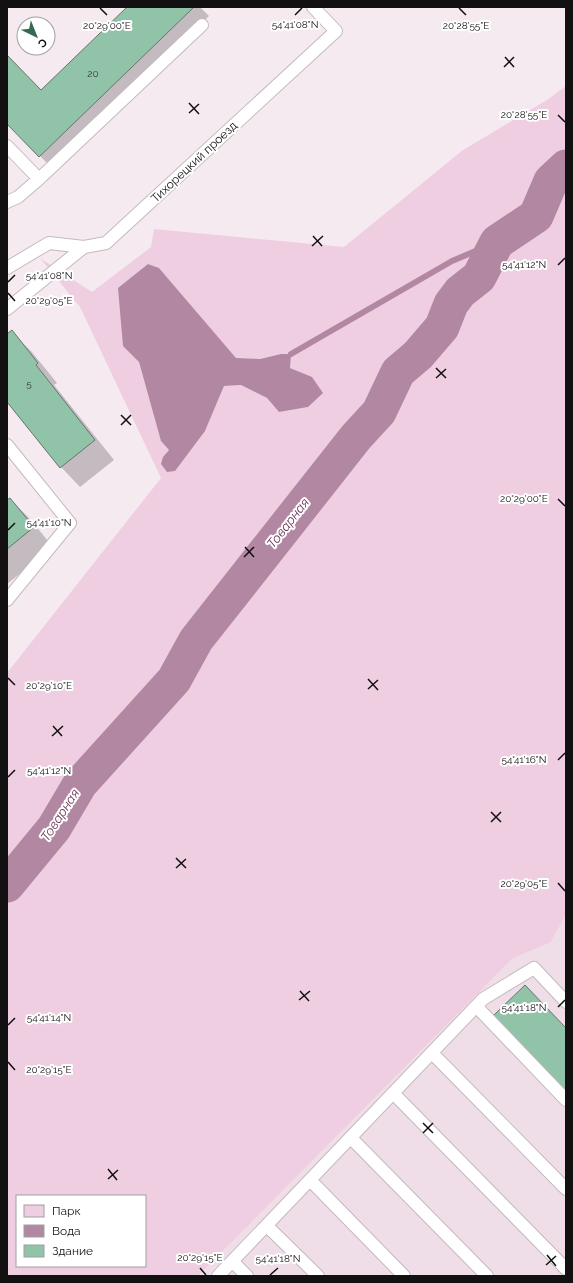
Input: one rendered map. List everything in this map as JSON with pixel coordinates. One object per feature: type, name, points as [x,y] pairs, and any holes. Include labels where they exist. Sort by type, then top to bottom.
[{"type":"lane","name":"Тихорецкий проезд","points":[[7,268],[49,243],[84,247],[106,243],[336,31],[313,7]]},
{"type":"lane","points":[[7,202],[18,197],[39,179],[202,25]]},
{"type":"lane","points":[[7,146],[39,179]]},
{"type":"lane","points":[[7,309],[84,247]]},
{"type":"lane","points":[[7,445],[70,523],[7,600]]},
{"type":"lane","points":[[218,1276],[483,998],[534,968],[566,1002]]},
{"type":"lane","points":[[476,1006],[566,1100]]},
{"type":"lane","points":[[432,1053],[566,1189]]},
{"type":"lane","points":[[393,1093],[566,1269]]},
{"type":"lane","points":[[351,1138],[487,1276]]},
{"type":"lane","points":[[310,1180],[404,1276]]},
{"type":"lane","points":[[267,1226],[318,1276]]},
{"type":"lane","points":[[232,1261],[247,1276]]},
{"type":"shaded area","points":[[566,914],[566,1276],[198,1276],[512,959],[551,942]]},
{"type":"green space","points":[[566,86],[566,914],[551,942],[512,959],[198,1276],[7,1276],[7,673],[161,478],[80,307],[40,258],[92,292],[151,247],[154,229],[344,247],[463,150],[547,100]],"holes":[[[148,264],[159,268],[236,358],[260,359],[281,354],[290,368],[312,378],[308,407],[279,412],[267,398],[241,385],[224,386],[205,431],[163,457],[169,450],[161,440],[139,362]]]},
{"type":"water","points":[[148,264],[159,268],[236,358],[260,359],[281,354],[291,354],[290,368],[312,377],[323,393],[308,407],[279,412],[267,398],[241,385],[224,386],[205,431],[175,471],[167,472],[161,464],[163,457],[169,450],[161,441],[139,362],[123,346],[118,288]]},
{"type":"building","points":[[127,7],[194,7],[39,157],[7,124],[7,55],[41,90]]},
{"type":"building","points":[[12,330],[38,363],[36,365],[95,440],[60,468],[7,402],[7,334]]},
{"type":"building","points":[[10,498],[34,527],[7,549],[7,500]]},
{"type":"building","points":[[525,985],[566,1028],[566,1093],[493,1016]]},
{"type":"waterway","name":"Товарная","points":[[7,885],[54,828],[80,784],[174,680],[196,640],[356,437],[379,412],[398,372],[418,355],[442,327],[451,304],[460,292],[479,277],[497,242],[536,216],[551,181],[566,167]]},
{"type":"waterway","points":[[291,354],[452,261],[497,242]]}]
